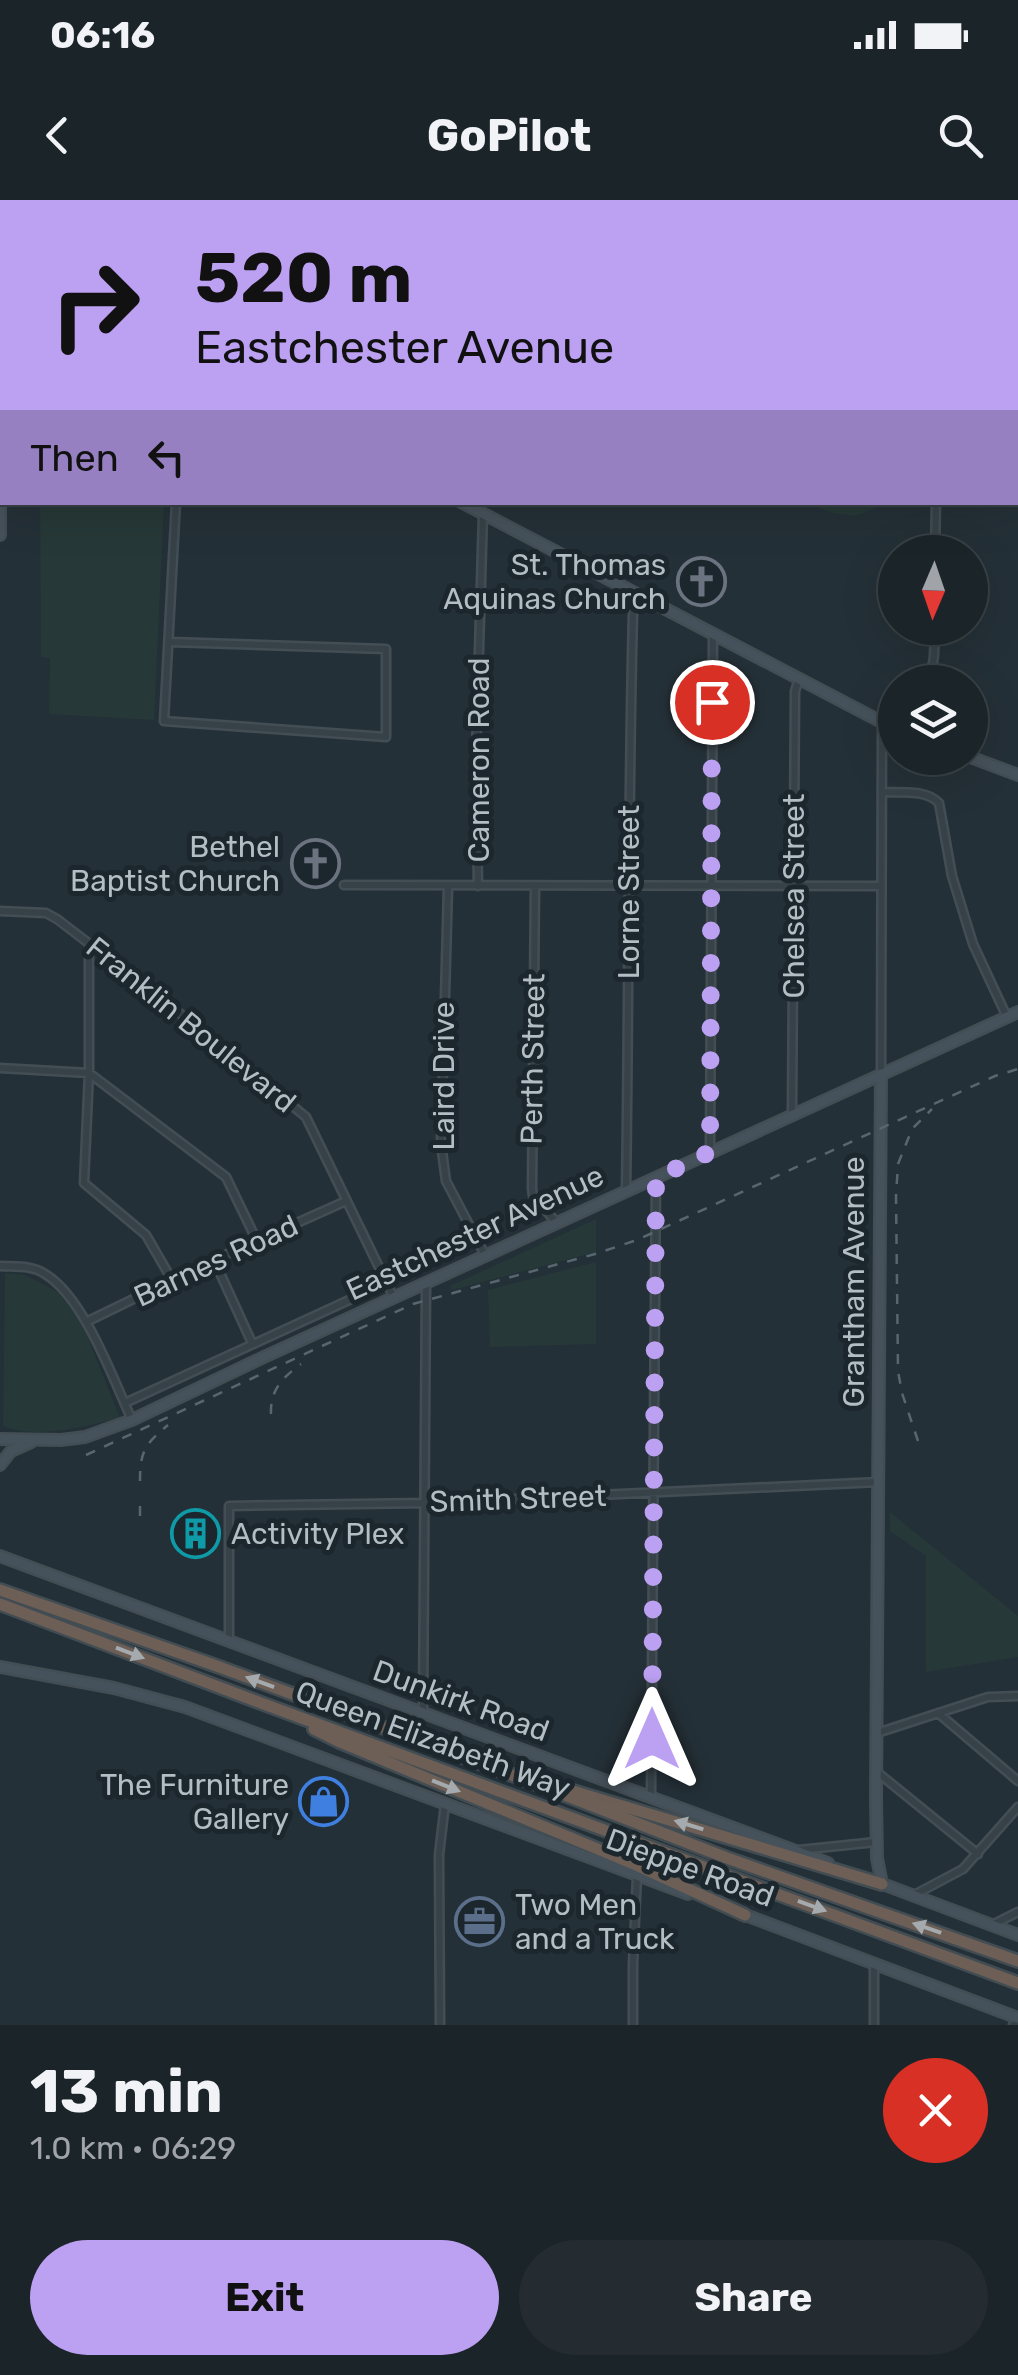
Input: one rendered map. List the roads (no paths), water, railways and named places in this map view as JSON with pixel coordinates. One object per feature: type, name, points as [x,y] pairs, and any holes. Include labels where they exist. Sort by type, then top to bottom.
[{"type":"highway","name":"Queen Elizabeth Way","points":[[0,1590],[41,1612],[261,1703],[1018,1982]]},
{"type":"highway","name":"Queen Elizabeth Way","points":[[0,1604],[41,1612],[214,1665],[727,1858],[1018,1961]]},
{"type":"highway","points":[[261,1703],[340,1742],[636,1864],[745,1915]]},
{"type":"highway","points":[[539,1785],[578,1791],[882,1884]]},
{"type":"street","points":[[0,535],[1,505]]},
{"type":"street","points":[[170,642],[386,649],[386,737],[164,721],[176,505]]},
{"type":"street","points":[[466,505],[878,721]]},
{"type":"street","points":[[935,535],[936,505]]},
{"type":"street","name":"Cameron Road","points":[[478,886],[476,752],[483,514]]},
{"type":"street","name":"Lorne Street","points":[[626,1190],[630,744],[636,594]]},
{"type":"street","points":[[710,1152],[713,635]]},
{"type":"street","name":"Chelsea Street","points":[[792,1114],[795,690],[799,680]]},
{"type":"street","points":[[988,764],[1018,775]]},
{"type":"street","name":"Grantham Avenue","points":[[882,775],[876,1733],[877,1858],[882,1884]]},
{"type":"street","points":[[882,792],[926,794],[939,803],[952,876],[973,944],[1007,1017]]},
{"type":"street","points":[[344,886],[880,886]]},
{"type":"street","name":"Laird Drive","points":[[448,887],[441,1144],[446,1181],[485,1256]]},
{"type":"street","name":"Perth Street","points":[[535,887],[532,1188],[533,1196],[556,1222]]},
{"type":"street","name":"Franklin Boulevard","points":[[0,911],[46,913],[58,919],[306,1117],[394,1298]]},
{"type":"street","points":[[89,944],[84,1183],[146,1235],[172,1280]]},
{"type":"street","name":"Eastchester Avenue","points":[[0,1439],[84,1437],[132,1420],[1018,1012]]},
{"type":"street","points":[[0,1068],[88,1073],[226,1177],[257,1241]]},
{"type":"street","points":[[651,1796],[656,1178]]},
{"type":"street","name":"Barnes Road","points":[[86,1322],[346,1201]]},
{"type":"street","points":[[214,1260],[264,1357]]},
{"type":"street","points":[[0,1266],[28,1267],[43,1272],[58,1284],[86,1322],[132,1420]]},
{"type":"street","name":"Eastchester Avenue","points":[[125,1403],[386,1283]]},
{"type":"street","points":[[423,1714],[426,1284]]},
{"type":"street","points":[[0,1465],[12,1451],[39,1440]]},
{"type":"street","name":"Smith Street","points":[[229,1642],[229,1506],[425,1503],[879,1482]]},
{"type":"street","name":"Dunkirk Road","points":[[0,1556],[856,1875]]},
{"type":"street","name":"Dieppe Road","points":[[0,1667],[168,1702],[745,1915],[1016,2022]]},
{"type":"street","points":[[876,1733],[988,1696],[1018,1696]]},
{"type":"street","points":[[937,1712],[1018,1781]]},
{"type":"street","points":[[876,1772],[978,1854]]},
{"type":"street","points":[[440,2025],[439,1855],[445,1803]]},
{"type":"street","points":[[913,1896],[963,1870],[1018,1807]]},
{"type":"street","points":[[796,1850],[878,1842]]},
{"type":"street","points":[[856,1875],[870,1872],[877,1858]]},
{"type":"street","points":[[633,2025],[637,1876]]},
{"type":"street","points":[[882,1884],[1018,1935]]},
{"type":"street","points":[[991,1925],[1018,1912]]},
{"type":"street","points":[[874,1965],[874,2025]]},
{"type":"railway","points":[[86,1455],[413,1304],[637,1240],[995,1076],[1018,1069]]},
{"type":"railway","points":[[918,1441],[898,1371],[896,1196],[898,1164],[912,1129],[932,1109]]},
{"type":"railway","points":[[271,1414],[278,1385],[301,1364]]},
{"type":"railway","points":[[140,1481],[145,1449],[168,1425]]},
{"type":"railway","points":[[140,1497],[140,1516]]},
{"type":"place","name":"St. Thomas Aquinas Church","points":[[701,582]]},
{"type":"place","name":"Bethel Baptist Church","points":[[315,864]]},
{"type":"place","name":"Activity Plex","points":[[196,1534]]},
{"type":"place","name":"The Furniture Gallery","points":[[324,1802]]},
{"type":"place","name":"Two Men and a Truck","points":[[480,1922]]}]
